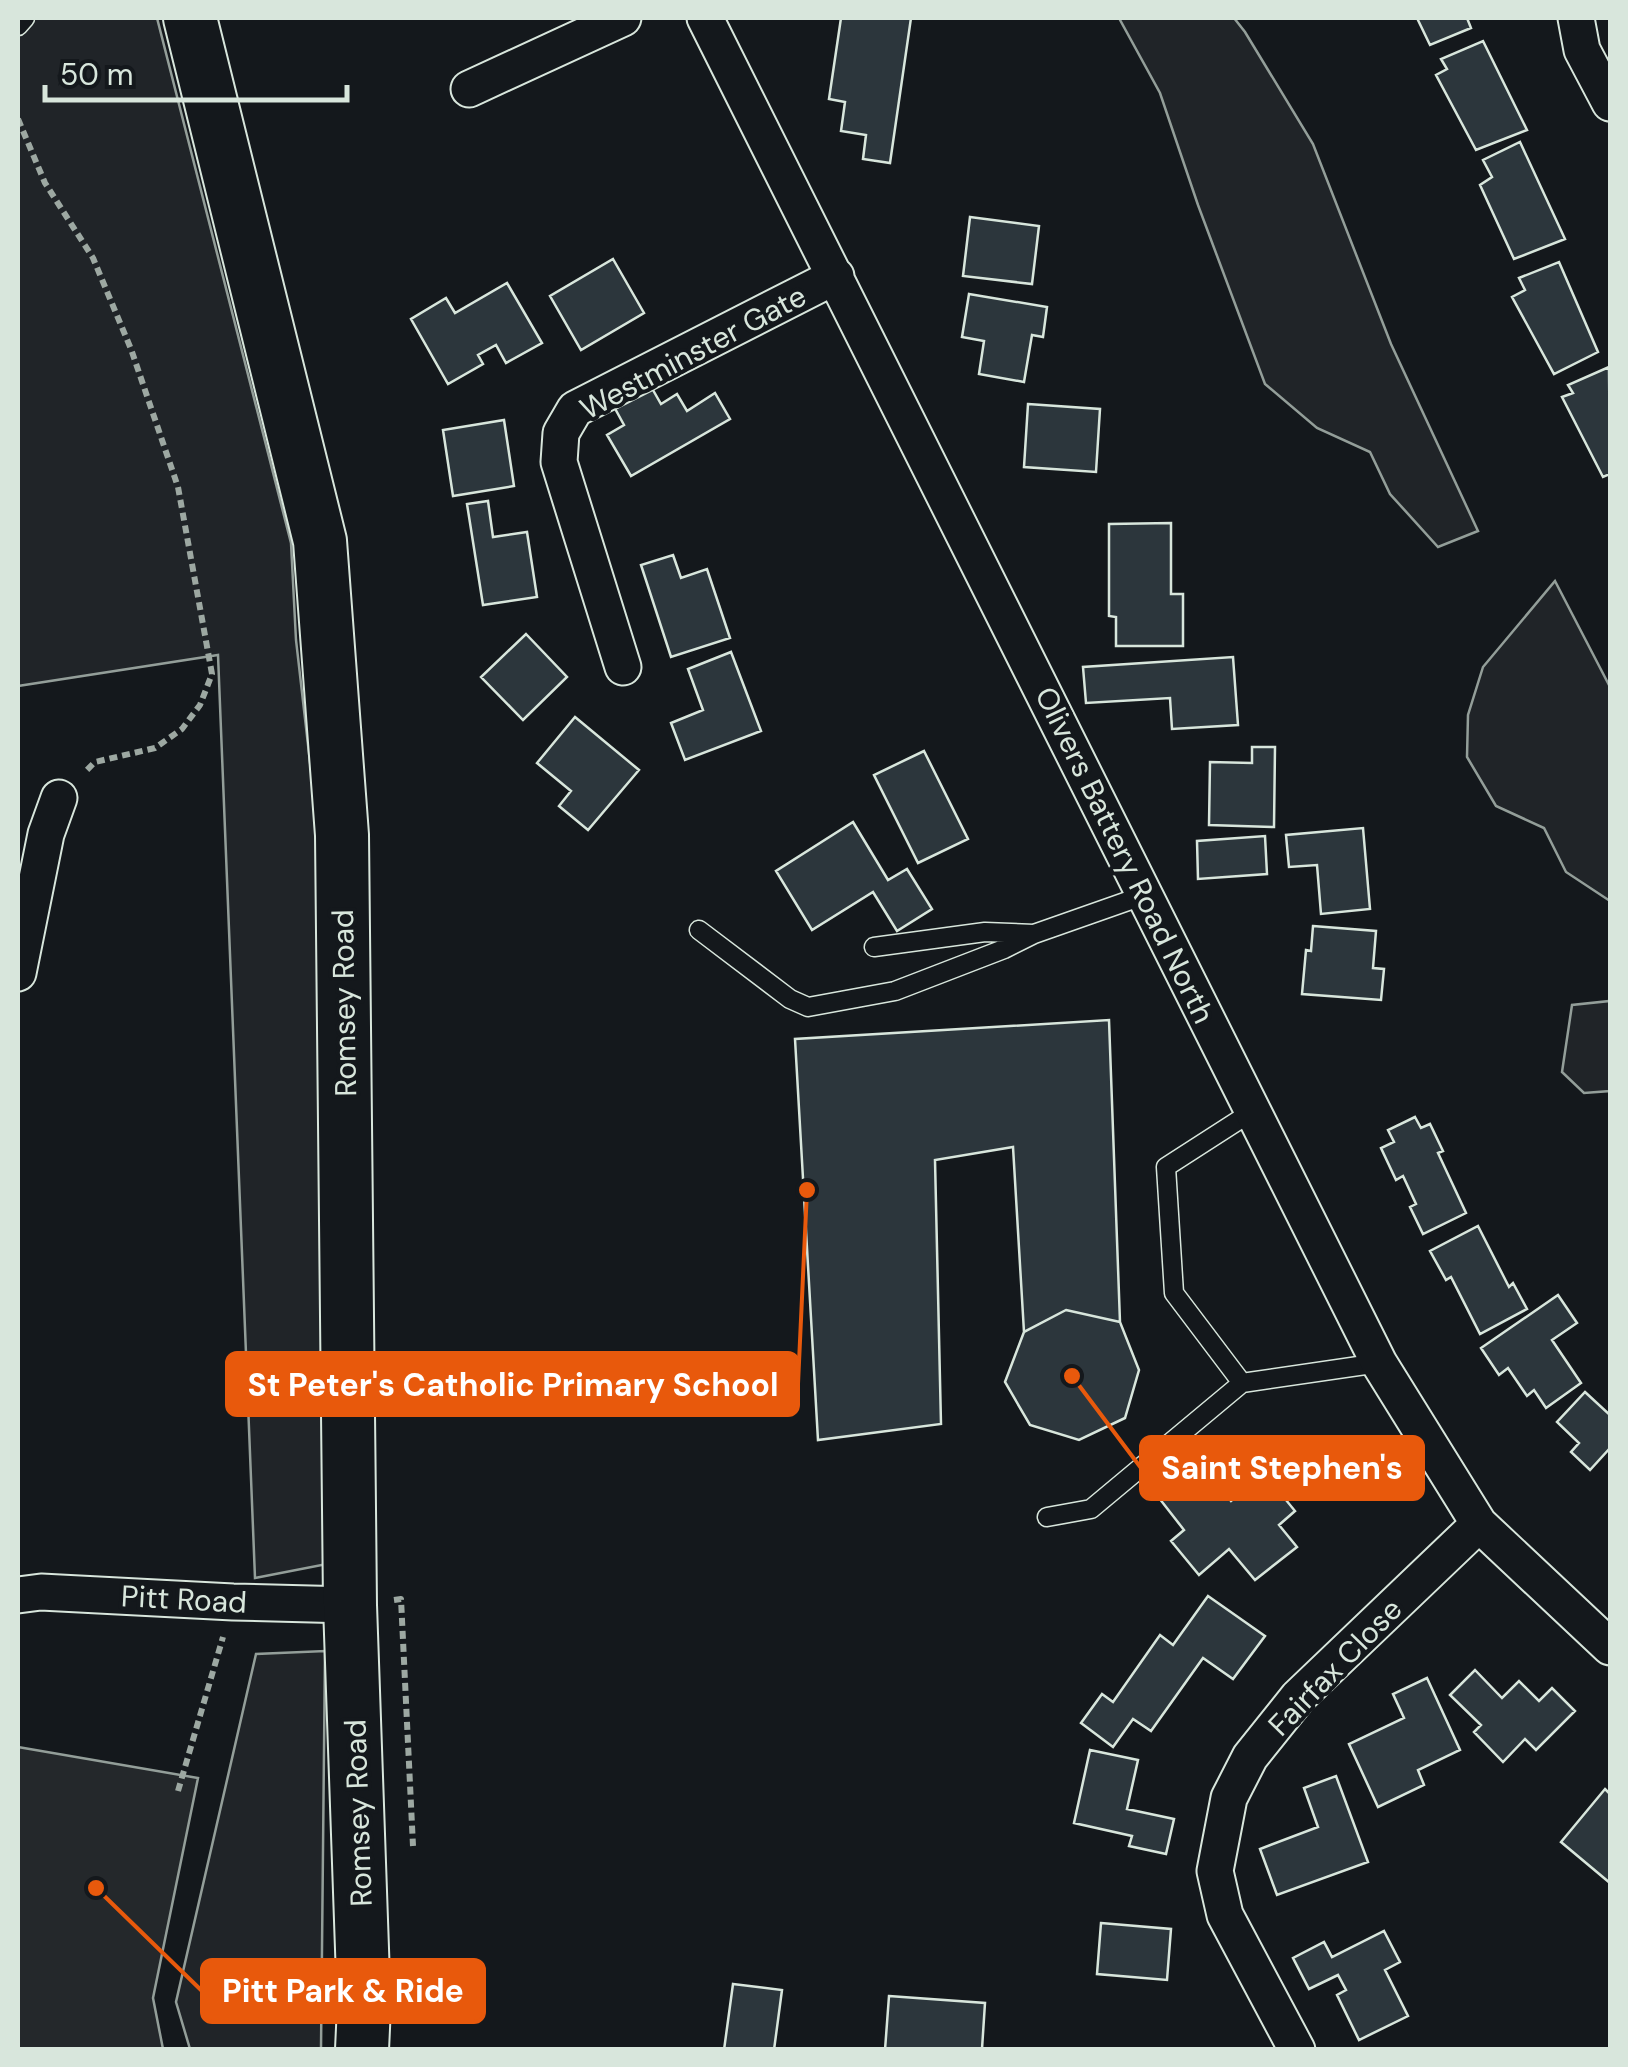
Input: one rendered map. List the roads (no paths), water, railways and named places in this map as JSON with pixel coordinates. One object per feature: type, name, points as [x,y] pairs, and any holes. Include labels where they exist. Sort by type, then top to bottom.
[{"type":"main road","name":"Romsey Road","points":[[190,18],[320,541],[342,835],[350,1604],[366,2035]]},
{"type":"street","points":[[469,88],[623,18]]},
{"type":"street","name":"Olivers Battery Road North","points":[[705,18],[1380,1363],[1479,1524],[1610,1648]]},
{"type":"street","points":[[1576,18],[1582,50],[1610,102]]},
{"type":"street","name":"Westminster Gate","points":[[623,667],[559,462],[561,433],[575,409],[836,276]]},
{"type":"street","points":[[18,972],[32,833],[60,798]]},
{"type":"street","name":"Fairfax Close","points":[[1297,2050],[1224,1915],[1215,1872],[1229,1798],[1250,1757],[1298,1697],[1479,1524]]},
{"type":"street","name":"Pitt Road","points":[[18,1595],[41,1592],[350,1604]]},
{"type":"lane","points":[[18,26],[25,18]]},
{"type":"lane","points":[[699,930],[790,999],[808,1007],[896,991],[1034,934],[1145,895]]},
{"type":"lane","points":[[874,947],[985,932],[1034,934]]},
{"type":"lane","points":[[1242,1383],[1174,1292],[1166,1168],[1253,1112]]},
{"type":"lane","points":[[1046,1517],[1092,1509],[1242,1383],[1380,1363]]},
{"type":"place","name":"St Peter's Catholic Primary School","points":[[807,1190]]},
{"type":"place","name":"Saint Stephen's","points":[[1072,1376]]},
{"type":"place","name":"Pitt Park & Ride","points":[[96,1888]]}]
